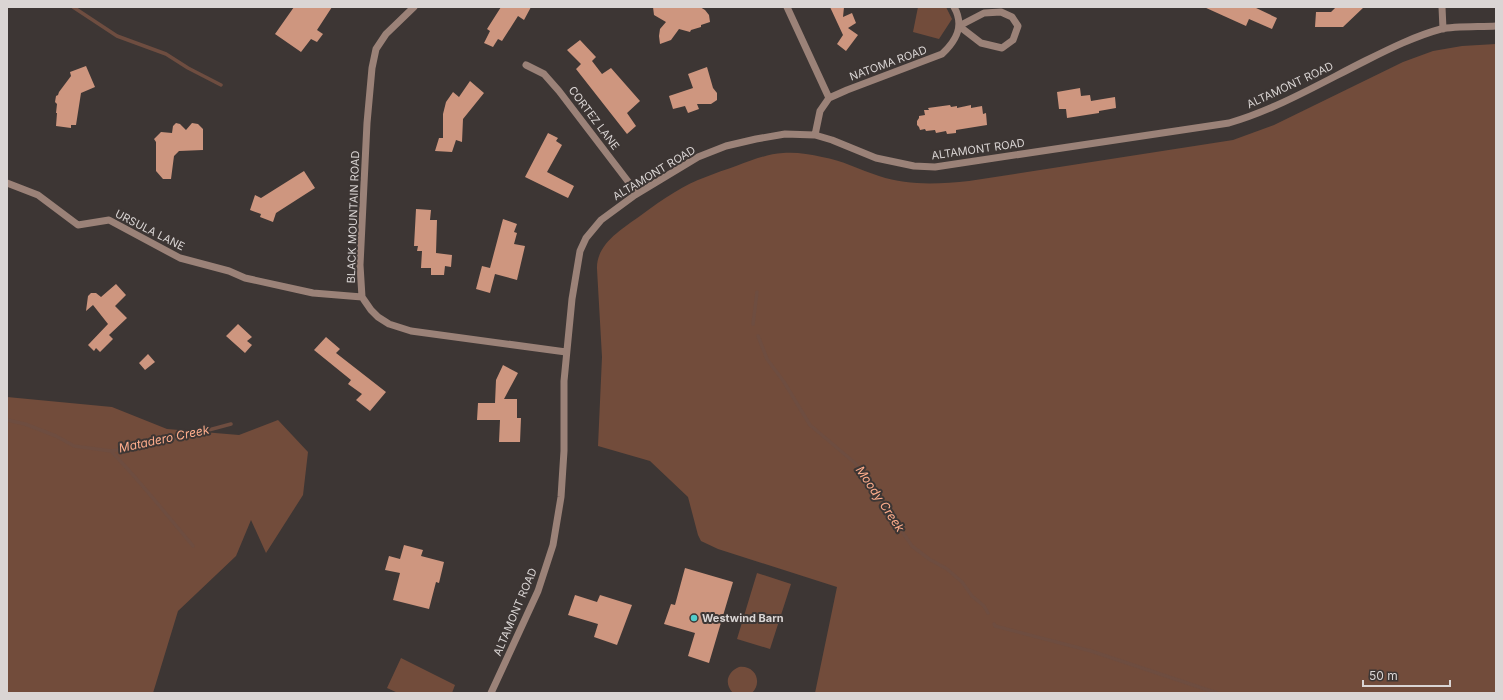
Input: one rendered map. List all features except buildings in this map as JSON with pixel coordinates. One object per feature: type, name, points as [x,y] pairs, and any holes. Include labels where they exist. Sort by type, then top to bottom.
[{"type":"street","name":"BLACK MOUNTAIN ROAD","points":[[414,7],[386,34],[376,49],[372,68],[367,122],[360,265],[362,297],[378,317],[389,324],[411,331],[566,352]]},
{"type":"street","points":[[788,7],[828,98],[820,111],[815,135]]},
{"type":"street","points":[[954,7],[957,11],[959,26],[981,43],[1002,48],[1013,40],[1018,26],[1012,18],[1001,12],[984,13],[959,26]]},
{"type":"street","points":[[1442,7],[1443,29]]},
{"type":"street","name":"NATOMA ROAD","points":[[828,98],[942,54],[952,45],[957,36],[959,26]]},
{"type":"street","name":"ALTAMONT ROAD","points":[[491,693],[538,591],[553,545],[561,497],[564,451],[564,381],[566,352],[572,299],[580,251],[586,238],[601,220],[635,195],[698,157],[726,146],[785,134],[815,135],[832,140],[876,158],[914,166],[935,167],[1214,125],[1247,118],[1272,108],[1390,49],[1443,29],[1496,26]]},
{"type":"street","name":"CORTEZ LANE","points":[[526,65],[544,74],[559,91],[630,184],[635,195]]},
{"type":"street","name":"URSULA LANE","points":[[7,183],[38,195],[78,225],[111,221],[180,258],[229,271],[245,278],[313,293],[362,297]]},
{"type":"shaded area","points":[[918,7],[946,7],[952,19],[939,39],[913,32]]},
{"type":"shaded area","points":[[1496,44],[1496,693],[815,693],[837,587],[718,549],[701,541],[688,497],[650,461],[598,446],[602,357],[597,269],[598,260],[605,245],[618,232],[666,197],[697,180],[760,158],[777,154],[793,153],[829,158],[890,179],[913,183],[958,182],[1233,140],[1274,125],[1403,62],[1433,51],[1462,46]]},
{"type":"shaded area","points":[[7,397],[112,407],[167,429],[239,435],[278,420],[308,452],[303,495],[266,553],[251,520],[236,556],[178,611],[153,693],[7,693]]},
{"type":"shaded area","points":[[757,573],[791,584],[770,649],[737,639]]},
{"type":"shaded area","points":[[401,658],[455,685],[452,693],[398,693],[387,688]]},
{"type":"shaded area","points":[[739,667],[745,667],[753,671],[756,675],[757,684],[752,693],[733,693],[728,686],[729,675]]},
{"type":"waterway","points":[[73,7],[117,36],[166,54],[188,68],[221,85]]},
{"type":"waterway","name":"Moody Creek","points":[[753,324],[757,292]]},
{"type":"waterway","name":"Moody Creek","points":[[758,336],[767,359],[784,382],[810,425],[855,463],[912,546],[929,559],[947,569],[962,582],[972,596],[984,606],[988,613]]},
{"type":"waterway","name":"Matadero Creek","points":[[7,420],[25,424],[56,436],[74,446],[111,451],[164,442],[231,424]]},
{"type":"waterway","points":[[111,451],[143,486],[193,546]]},
{"type":"waterway","name":"Moody Creek","points":[[994,624],[995,626],[1091,651],[1217,693]]},
{"type":"place","name":"Westwind Barn","points":[[694,618]]}]
